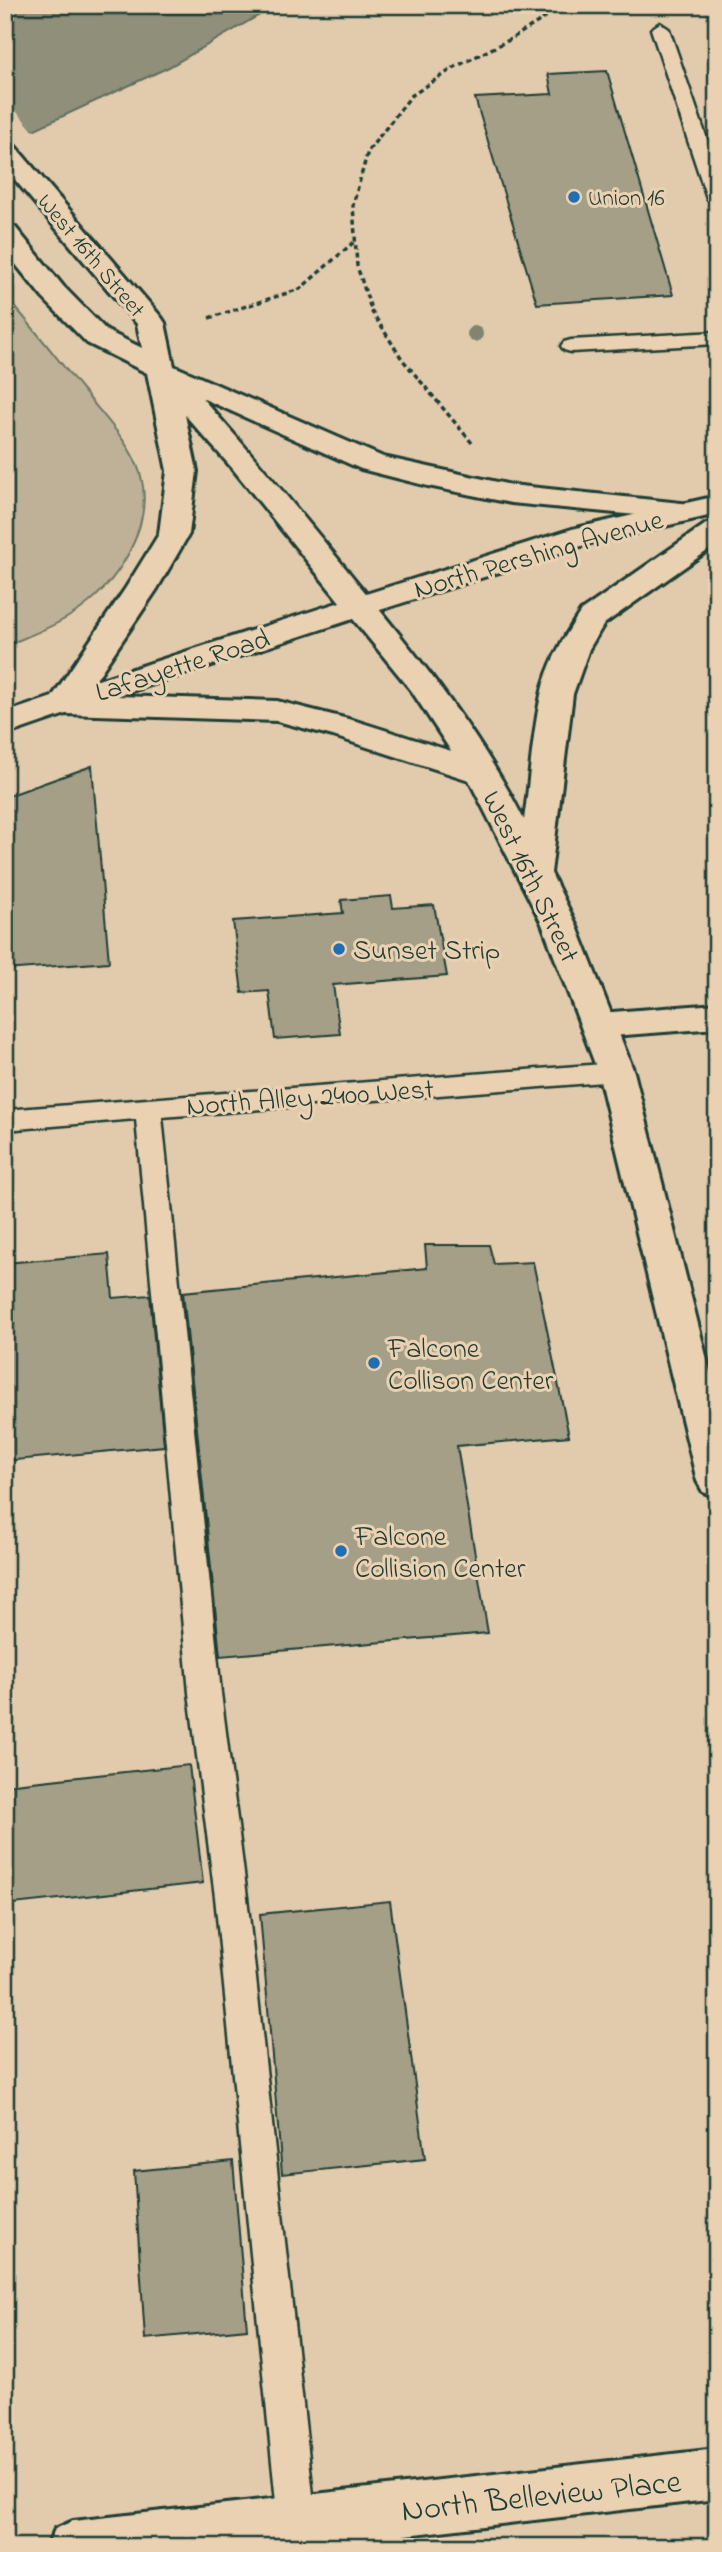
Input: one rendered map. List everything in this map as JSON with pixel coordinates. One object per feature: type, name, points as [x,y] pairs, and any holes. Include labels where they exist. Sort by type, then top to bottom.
[{"type":"main road","name":"West 16th Street","points":[[5,151],[151,323],[159,368]]},
{"type":"main road","name":"West 16th Street","points":[[5,233],[53,292],[97,337],[159,368],[244,463],[423,684],[492,789],[535,871],[616,1072],[717,1480]]},
{"type":"main road","points":[[159,368],[372,463],[511,494],[703,508]]},
{"type":"main road","points":[[63,704],[141,589],[174,534],[182,471],[159,368]]},
{"type":"main road","name":"North Pershing Avenue","points":[[360,606],[583,536],[703,508]]},
{"type":"main road","points":[[535,871],[557,694],[573,649],[592,618],[717,530]]},
{"type":"main road","name":"Lafayette Road","points":[[5,725],[360,606]]},
{"type":"main road","points":[[63,704],[277,711],[344,728],[480,772]]},
{"type":"main road","points":[[599,1025],[717,1016]]},
{"type":"main road","name":"North Belleview Place","points":[[73,2547],[717,2474]]},
{"type":"lane","points":[[660,29],[715,186]]},
{"type":"lane","points":[[570,346],[717,338]]},
{"type":"lane","name":"North Alley 2400 West","points":[[5,1120],[616,1072]]},
{"type":"lane","points":[[148,1109],[205,1693],[231,1897],[297,2522]]},
{"type":"path","points":[[473,447],[469,436],[402,359],[372,312],[357,266],[354,205],[368,151],[411,96],[454,66],[511,39],[565,5]]},
{"type":"path","points":[[209,318],[300,289],[355,241]]},
{"type":"shaded area","points":[[5,5],[277,5],[169,67],[5,143]]},
{"type":"shaded area","points":[[5,295],[124,442],[136,462],[143,493],[137,534],[129,553],[104,588],[89,603],[65,619],[5,646]]},
{"type":"pier","points":[[5,98],[35,133],[5,147]]},
{"type":"building","name":"Union 16","points":[[607,71],[673,295],[537,304],[475,98],[552,94],[548,74]]},
{"type":"building","points":[[92,766],[109,962],[5,970],[5,797]]},
{"type":"building","name":"Sunset Strip","points":[[391,896],[393,908],[434,905],[447,976],[333,985],[340,1034],[275,1039],[269,991],[242,993],[233,921],[343,913],[341,900]]},
{"type":"building","points":[[425,1245],[489,1245],[494,1264],[533,1262],[569,1436],[457,1446],[488,1633],[220,1656],[183,1292],[427,1268]]},
{"type":"building","points":[[109,1254],[113,1298],[150,1295],[164,1446],[5,1461],[5,1263]]},
{"type":"building","points":[[189,1765],[203,1883],[5,1905],[5,1785]]},
{"type":"building","points":[[390,1901],[425,2159],[282,2174],[260,1914]]},
{"type":"building","points":[[233,2161],[247,2329],[145,2339],[134,2171]]},
{"type":"place","name":"Union 16","points":[[574,197]]},
{"type":"place","name":"Sunset Strip","points":[[339,949]]},
{"type":"place","name":"Falcone Collison Center","points":[[374,1363]]},
{"type":"place","name":"Falcone Collision Center","points":[[341,1551]]}]
